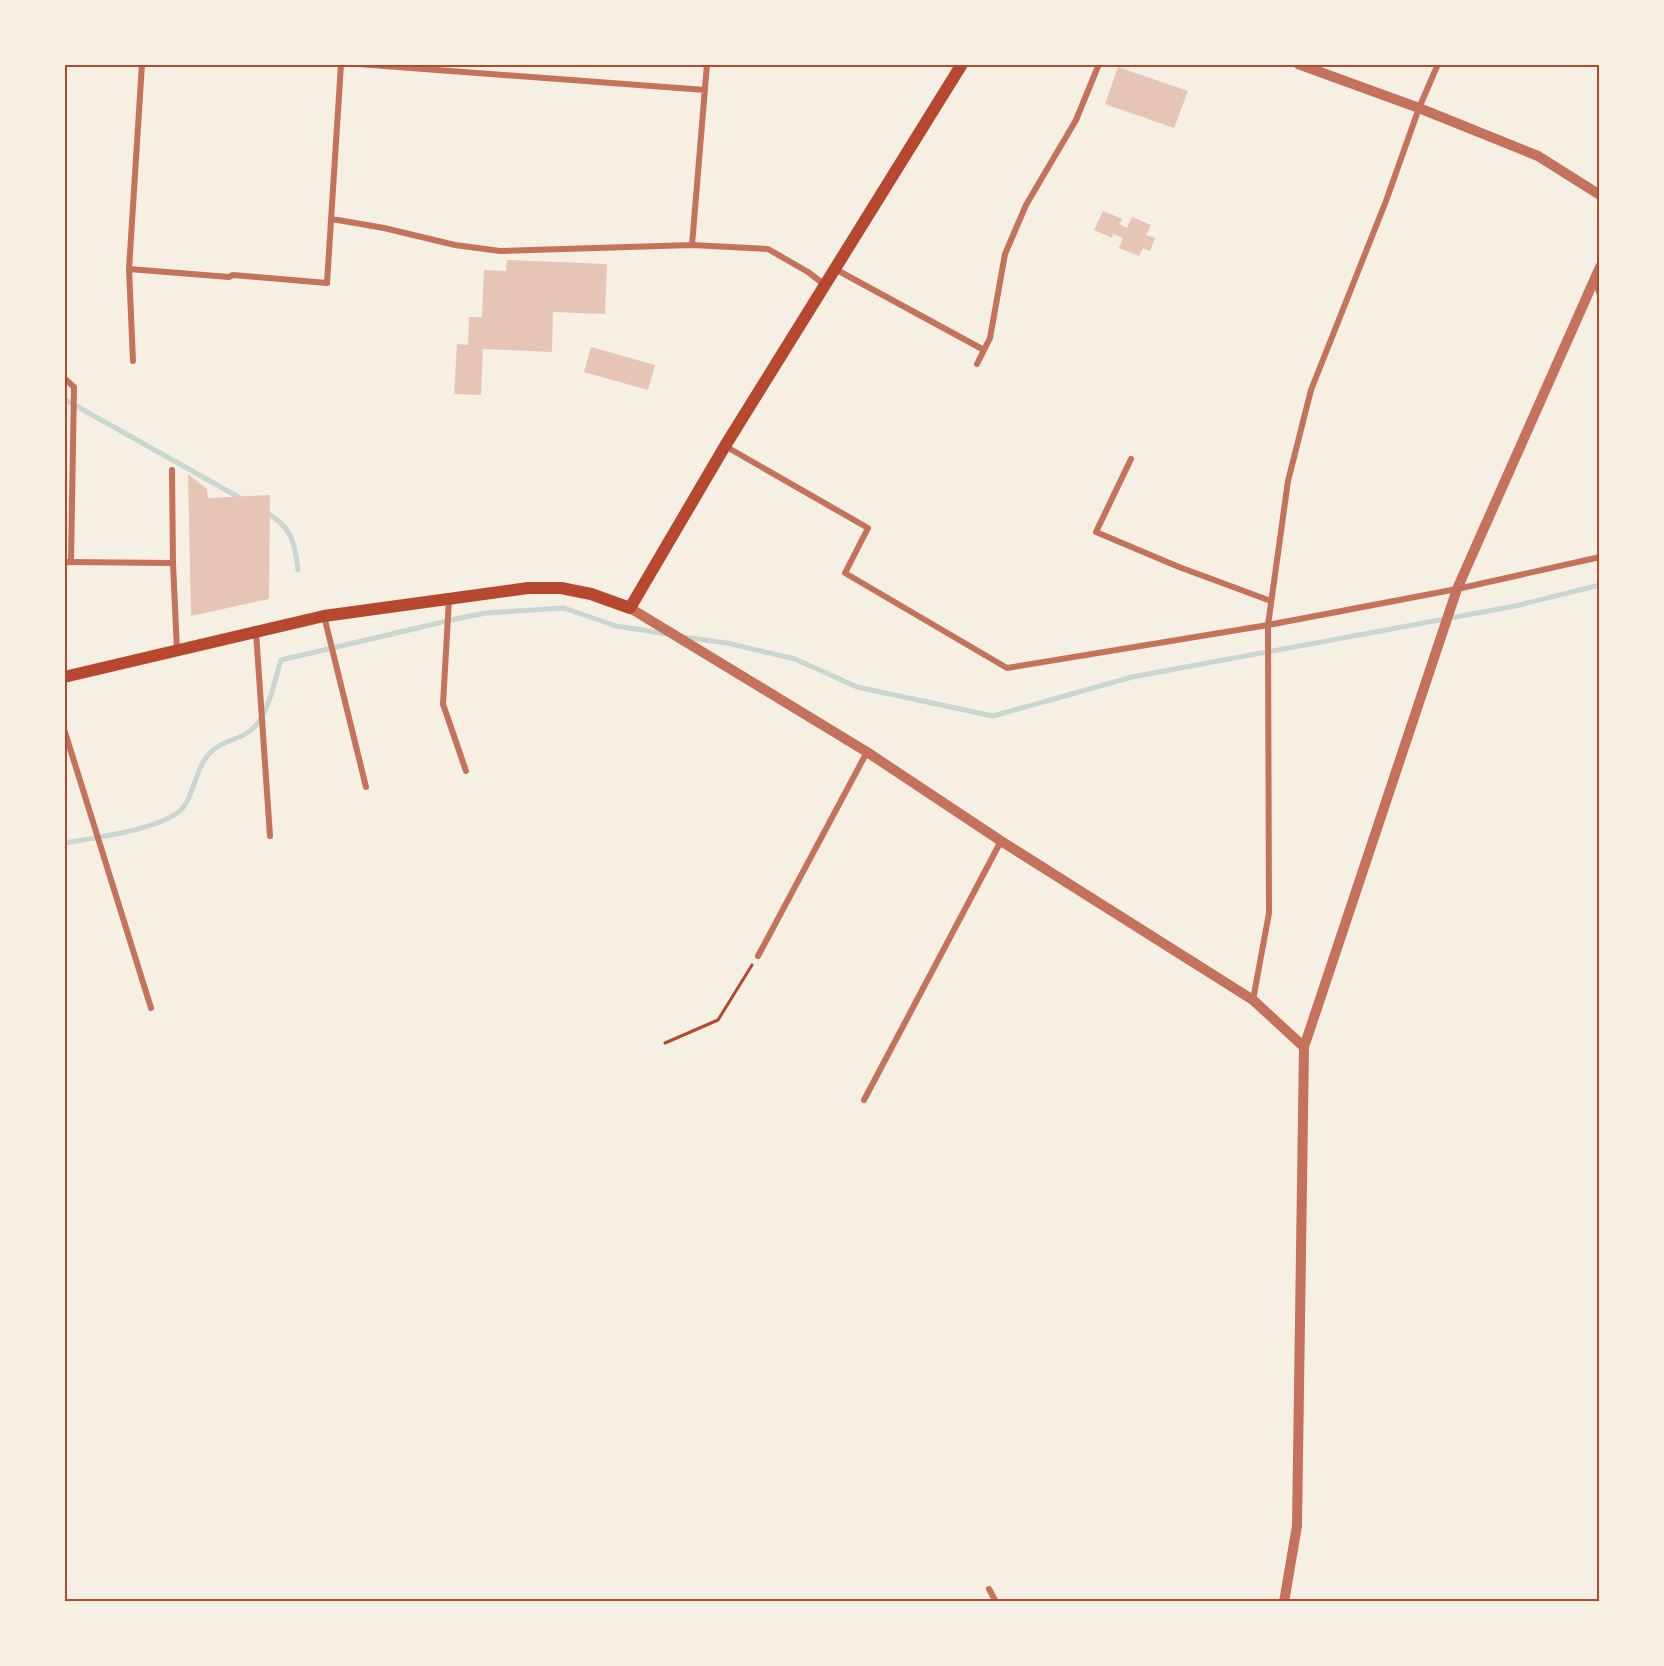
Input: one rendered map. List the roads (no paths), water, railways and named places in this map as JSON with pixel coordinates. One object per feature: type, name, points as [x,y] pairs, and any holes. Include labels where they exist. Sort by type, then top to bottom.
[{"type":"main road","points":[[64,677],[324,616],[528,588],[561,588],[591,594],[630,608],[725,446],[962,64]]},
{"type":"street","points":[[133,361],[129,269],[142,64]]},
{"type":"street","points":[[129,269],[327,283],[341,64]]},
{"type":"street","points":[[358,64],[705,90]]},
{"type":"street","points":[[692,245],[707,64]]},
{"type":"street","points":[[977,364],[990,338],[1005,254],[1026,205],[1076,120],[1099,64]]},
{"type":"street","points":[[1298,64],[1419,108],[1539,156],[1599,195]]},
{"type":"street","points":[[1253,1000],[1269,913],[1268,625],[1288,482],[1311,390],[1438,64]]},
{"type":"street","points":[[332,219],[384,228],[455,245],[500,251],[692,245],[768,249],[826,285]]},
{"type":"street","points":[[836,269],[984,350]]},
{"type":"street","points":[[1597,272],[1599,295]]},
{"type":"street","points":[[1284,1602],[1297,1526],[1304,1047],[1457,589],[1597,272]]},
{"type":"street","points":[[64,378],[74,387],[68,562],[173,563]]},
{"type":"street","points":[[725,446],[868,528],[845,573],[1007,668],[1268,625],[1457,589],[1599,557]]},
{"type":"street","points":[[64,451],[73,451]]},
{"type":"street","points":[[1131,459],[1096,532],[1179,567],[1271,601]]},
{"type":"street","points":[[172,471],[177,651]]},
{"type":"street","points":[[449,599],[443,704],[466,771]]},
{"type":"street","points":[[630,608],[867,752],[1001,841],[1253,1000],[1304,1047]]},
{"type":"street","points":[[324,616],[366,787]]},
{"type":"street","points":[[256,632],[270,836]]},
{"type":"street","points":[[64,729],[151,1008]]},
{"type":"street","points":[[758,956],[867,752]]},
{"type":"street","points":[[864,1100],[1001,841]]},
{"type":"street","points":[[989,1589],[996,1602]]},
{"type":"waterway","points":[[64,399],[242,499]]},
{"type":"waterway","points":[[264,511],[280,522],[290,535],[298,570]]},
{"type":"waterway","points":[[683,637],[727,643],[795,659],[857,687],[993,716],[1132,677],[1515,606],[1600,585]]},
{"type":"waterway","points":[[64,843],[148,826],[177,813],[185,805],[206,757],[219,746],[247,733],[260,720],[269,700],[281,660],[486,613],[564,608],[616,626],[668,634]]}]
